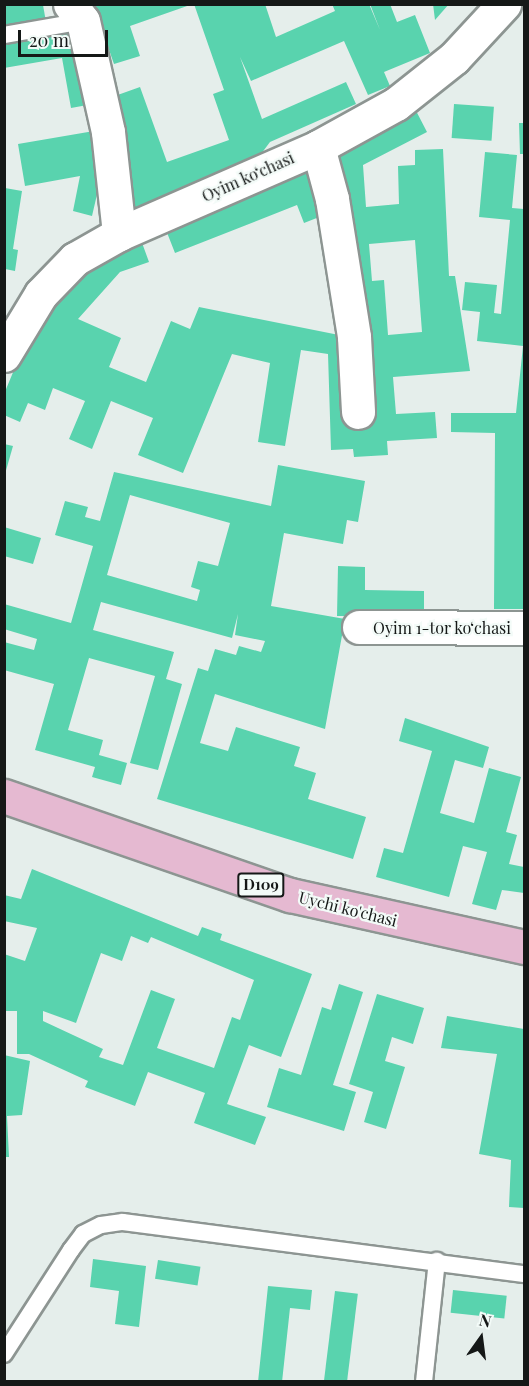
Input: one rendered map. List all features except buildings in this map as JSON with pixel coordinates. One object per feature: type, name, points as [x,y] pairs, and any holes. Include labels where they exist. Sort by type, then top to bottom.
[{"type":"main road","name":"Uychi ko'chasi","points":[[4,796],[290,895],[525,947]]},
{"type":"street","name":"Oyim koʻchasi","points":[[4,356],[57,275],[119,234],[318,147],[425,83],[489,11]]},
{"type":"street","points":[[76,13],[108,132],[119,234]]},
{"type":"street","points":[[318,147],[332,199],[354,337],[358,412]]},
{"type":"street","name":"Oyim 1-tor koʻchasi","points":[[359,627],[525,628]]},
{"type":"lane","points":[[4,35],[76,13]]},
{"type":"lane","points":[[4,1354],[83,1234],[101,1225],[123,1222],[525,1274]]},
{"type":"lane","points":[[424,1382],[436,1261]]}]
